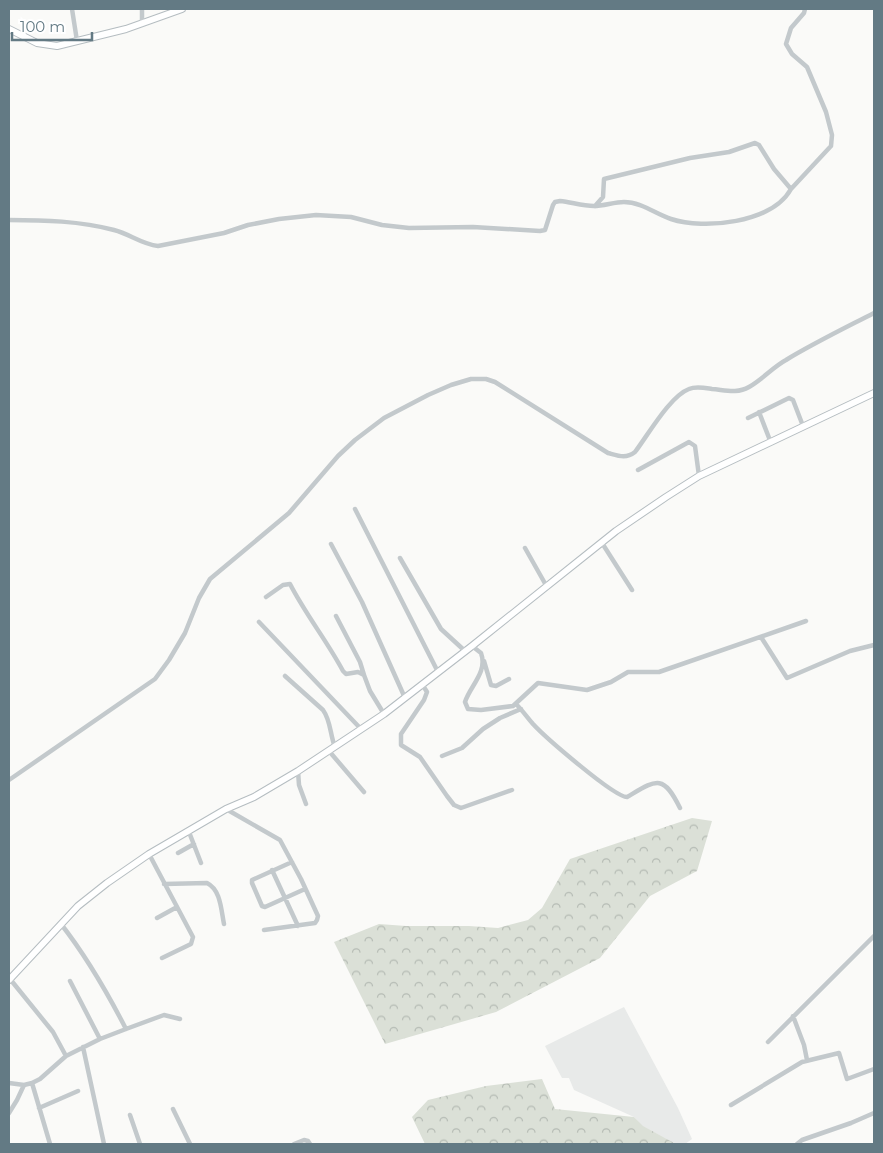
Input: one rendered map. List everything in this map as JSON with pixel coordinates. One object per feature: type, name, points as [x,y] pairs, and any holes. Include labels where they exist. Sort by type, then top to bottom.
[{"type":"main road","points":[[9,29],[37,43],[57,46],[126,29],[181,9]]},
{"type":"main road","points":[[9,979],[78,906],[107,883],[149,854],[226,809],[254,797],[298,771],[384,714],[602,543],[666,497],[699,476],[874,393]]},
{"type":"street","points":[[72,9],[77,41]]},
{"type":"street","points":[[142,9],[142,23]]},
{"type":"street","points":[[9,220],[59,221],[114,230],[149,245],[158,246],[224,233],[256,224],[316,215],[351,217],[382,225],[409,228],[473,227],[540,231],[544,230],[555,202],[595,206],[624,202],[636,204],[681,222],[724,224],[759,214],[776,205],[786,197],[791,189],[831,146],[832,135],[826,112],[807,67],[792,54],[786,44],[790,28],[804,14],[806,9]]},
{"type":"street","points":[[595,206],[603,197],[604,179],[690,158],[729,152],[755,143],[759,145],[774,169],[791,189]]},
{"type":"street","points":[[9,780],[155,679],[169,660],[184,633],[199,598],[210,580],[289,513],[338,456],[355,440],[384,418],[452,385],[472,379],[486,379],[495,382],[608,453],[623,457],[630,456],[635,452],[669,405],[683,392],[690,388],[698,387],[739,392],[748,388],[784,361],[874,313]]},
{"type":"street","points":[[748,418],[786,398],[791,398],[804,426]]},
{"type":"street","points":[[759,412],[771,443]]},
{"type":"street","points":[[638,470],[689,442],[695,446],[699,476]]},
{"type":"street","points":[[355,509],[438,672]]},
{"type":"street","points":[[602,543],[632,590]]},
{"type":"street","points":[[331,544],[362,602],[405,698]]},
{"type":"street","points":[[525,548],[547,586]]},
{"type":"street","points":[[400,558],[442,629],[465,651]]},
{"type":"street","points":[[266,597],[283,585],[290,584],[316,629],[326,640],[343,671],[346,674],[358,672],[364,675]]},
{"type":"street","points":[[336,616],[360,662],[370,691],[384,714]]},
{"type":"street","points":[[259,622],[361,729]]},
{"type":"street","points":[[483,657],[481,672],[466,698],[466,706],[473,710],[512,706],[538,683],[587,690],[611,682],[628,672],[660,672],[806,622]]},
{"type":"street","points":[[761,637],[787,678],[850,651],[874,646]]},
{"type":"street","points":[[472,646],[483,657],[491,685],[496,686],[509,679]]},
{"type":"street","points":[[285,676],[328,716],[332,749],[364,792]]},
{"type":"street","points":[[422,684],[427,692],[424,700],[401,734],[402,745],[420,757],[457,807],[461,808],[512,790]]},
{"type":"street","points":[[516,704],[548,737],[602,783],[619,794],[627,797],[648,784],[654,782],[662,783],[675,797],[680,808]]},
{"type":"street","points":[[442,756],[462,748],[483,729],[500,718],[521,709]]},
{"type":"street","points":[[298,771],[298,782],[306,804]]},
{"type":"street","points":[[226,809],[280,840],[318,916],[315,923],[264,930]]},
{"type":"street","points":[[189,832],[201,863]]},
{"type":"street","points":[[178,853],[194,844]]},
{"type":"street","points":[[149,854],[193,937],[191,944],[162,958]]},
{"type":"street","points":[[292,862],[252,880],[262,906],[265,907],[306,889]]},
{"type":"street","points":[[272,870],[298,926]]},
{"type":"street","points":[[164,884],[207,883],[212,886],[218,896],[224,924]]},
{"type":"street","points":[[157,918],[177,907]]},
{"type":"street","points":[[61,924],[78,946],[111,1000],[126,1029]]},
{"type":"street","points":[[768,1042],[874,936]]},
{"type":"street","points":[[9,979],[53,1032],[66,1056]]},
{"type":"street","points":[[70,981],[100,1039]]},
{"type":"street","points":[[9,1083],[24,1085],[32,1083],[40,1079],[66,1056],[100,1039],[126,1029],[164,1015],[180,1019]]},
{"type":"street","points":[[794,1016],[808,1060]]},
{"type":"street","points":[[83,1048],[104,1144]]},
{"type":"street","points":[[731,1105],[808,1060],[839,1052],[847,1078],[874,1069]]},
{"type":"street","points":[[32,1083],[50,1144]]},
{"type":"street","points":[[9,1112],[18,1100],[24,1085]]},
{"type":"street","points":[[40,1108],[78,1091]]},
{"type":"street","points":[[172,1109],[190,1144]]},
{"type":"street","points":[[797,1144],[802,1140],[874,1113]]},
{"type":"street","points":[[130,1115],[140,1144]]},
{"type":"street","points":[[294,1144],[304,1140],[310,1144]]},
{"type":"shaded area","points":[[624,1007],[678,1108],[692,1139],[685,1144],[676,1144],[642,1126],[634,1117],[574,1090],[569,1078],[562,1078],[545,1046]]},
{"type":"green space","points":[[692,818],[712,821],[697,871],[650,896],[600,958],[496,1012],[385,1044],[334,942],[379,924],[498,928],[528,920],[542,908],[570,859]]},
{"type":"green space","points":[[542,1079],[555,1109],[634,1117],[643,1126],[676,1144],[425,1144],[412,1117],[428,1100],[486,1086]]}]
